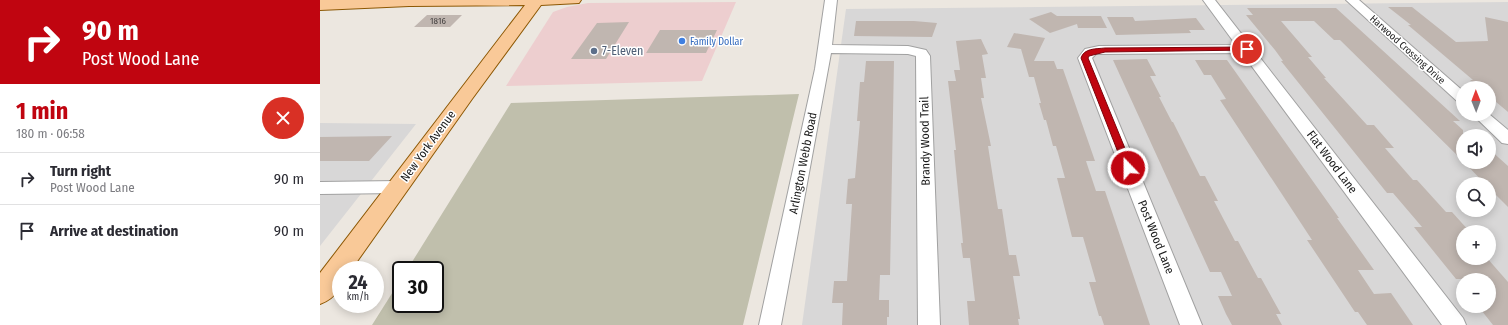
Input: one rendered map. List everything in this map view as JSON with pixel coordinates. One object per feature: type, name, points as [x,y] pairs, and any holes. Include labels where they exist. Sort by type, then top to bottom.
[{"type":"main road","points":[[473,0],[501,10],[509,17],[516,30]]},
{"type":"main road","name":"New York Avenue","points":[[320,294],[468,91],[516,30],[537,0]]},
{"type":"main road","points":[[320,5],[409,1],[572,0]]},
{"type":"street","name":"Arlington Webb Road","points":[[770,325],[825,49],[831,0]]},
{"type":"street","name":"Flat Wood Lane","points":[[1209,0],[1455,325]]},
{"type":"street","name":"Harwood Crossing Drive","points":[[1352,0],[1456,93]]},
{"type":"street","name":"Brandy Wood Trail","points":[[825,49],[908,50],[924,56],[929,325]]},
{"type":"street","name":"Post Wood Lane","points":[[1191,325],[1085,58],[1090,52],[1105,50],[1247,49]]},
{"type":"street","points":[[1488,121],[1508,139]]},
{"type":"street","points":[[320,188],[398,187]]},
{"type":"shaded area","points":[[736,2],[702,81],[506,86],[553,12],[567,7],[588,3]]},
{"type":"shaded area","points":[[1508,2],[1508,325],[802,325],[846,9]]},
{"type":"shaded area","points":[[799,94],[743,325],[372,325],[380,313],[384,313],[384,306],[392,293],[392,313],[444,313],[444,261],[413,261],[511,103]]},
{"type":"shaded area","points":[[320,123],[416,124],[320,246]]},
{"type":"building","points":[[1388,7],[1412,7],[1456,42],[1488,41],[1485,17],[1508,22],[1508,112],[1496,102],[1496,81],[1471,81],[1470,80],[1473,80],[1408,25],[1411,25]]},
{"type":"building","points":[[1247,8],[1336,8],[1456,117],[1456,121],[1453,121],[1462,129],[1456,129],[1456,154],[1340,40],[1334,40],[1314,21],[1281,21],[1312,57],[1308,57],[1326,78],[1324,78],[1367,125],[1374,125],[1394,148],[1385,148],[1413,180],[1417,180],[1446,212],[1452,212],[1464,225],[1456,225],[1456,265],[1493,265],[1508,282],[1508,325],[1493,325],[1484,313],[1496,313],[1496,273],[1456,273],[1456,279],[1414,227],[1422,227],[1393,193],[1387,193],[1246,15],[1253,15]]},
{"type":"building","points":[[1051,12],[1057,16],[1101,16],[1107,28],[1078,28],[1077,24],[1050,33],[1029,19]]},
{"type":"building","points":[[427,15],[462,15],[450,27],[414,27]]},
{"type":"building","points":[[1107,17],[1133,17],[1135,21],[1196,18],[1205,30],[1189,30],[1191,33],[1116,35]]},
{"type":"building","points":[[856,21],[914,21],[937,23],[932,37],[854,36]]},
{"type":"building","points":[[629,22],[606,59],[571,59],[597,23]]},
{"type":"building","name":"Family Dollar","points":[[660,30],[717,30],[706,53],[646,53]]},
{"type":"building","points":[[1014,33],[1045,38],[1034,61],[1054,61],[1057,69],[1063,69],[1095,161],[1086,161],[1096,191],[1105,191],[1150,325],[1104,325],[1101,316],[1099,316],[1089,282],[1096,282],[1083,237],[1072,237],[1057,178],[1065,178],[1056,146],[1053,146],[1046,120],[1044,120],[1034,77],[1029,77],[1021,49],[1007,47]]},
{"type":"building","points":[[981,39],[988,54],[982,55],[986,78],[981,78],[984,98],[981,98],[991,146],[988,146],[998,209],[1002,209],[1009,255],[1016,255],[1020,276],[1013,276],[1020,319],[1018,319],[1019,325],[969,325],[967,301],[975,301],[970,258],[963,258],[961,243],[963,243],[954,150],[956,150],[948,81],[956,81],[954,70],[960,70],[956,41]]},
{"type":"building","points":[[1147,59],[1156,76],[1150,76],[1161,97],[1159,97],[1200,176],[1205,176],[1218,201],[1214,201],[1235,241],[1238,241],[1258,278],[1261,278],[1281,314],[1276,314],[1282,325],[1232,325],[1226,314],[1218,296],[1232,296],[1221,272],[1210,272],[1113,60]]},
{"type":"building","points":[[1195,60],[1227,60],[1374,270],[1358,270],[1374,294],[1391,293],[1413,325],[1367,325],[1358,312],[1355,312],[1307,240],[1312,240],[1220,100],[1226,99],[1211,75],[1204,75]]},
{"type":"building","points":[[866,61],[894,61],[890,275],[880,275],[879,300],[889,300],[889,317],[887,317],[887,325],[842,325],[843,303],[832,303],[834,281],[847,281],[852,204],[846,204],[848,179],[855,178],[860,121],[857,121],[860,82],[864,82]]},
{"type":"building","points":[[392,136],[369,161],[320,161],[320,137]]},
{"type":"building","points":[[1496,155],[1508,166],[1508,207],[1496,195],[1496,177],[1478,177],[1471,169],[1496,169]]},
{"type":"place","name":"Family Dollar","points":[[682,41]]},
{"type":"place","name":"7-Eleven","points":[[594,51]]},
{"type":"route","points":[[1128,168],[1085,58],[1086,55],[1090,52],[1098,50],[1247,49]]}]
